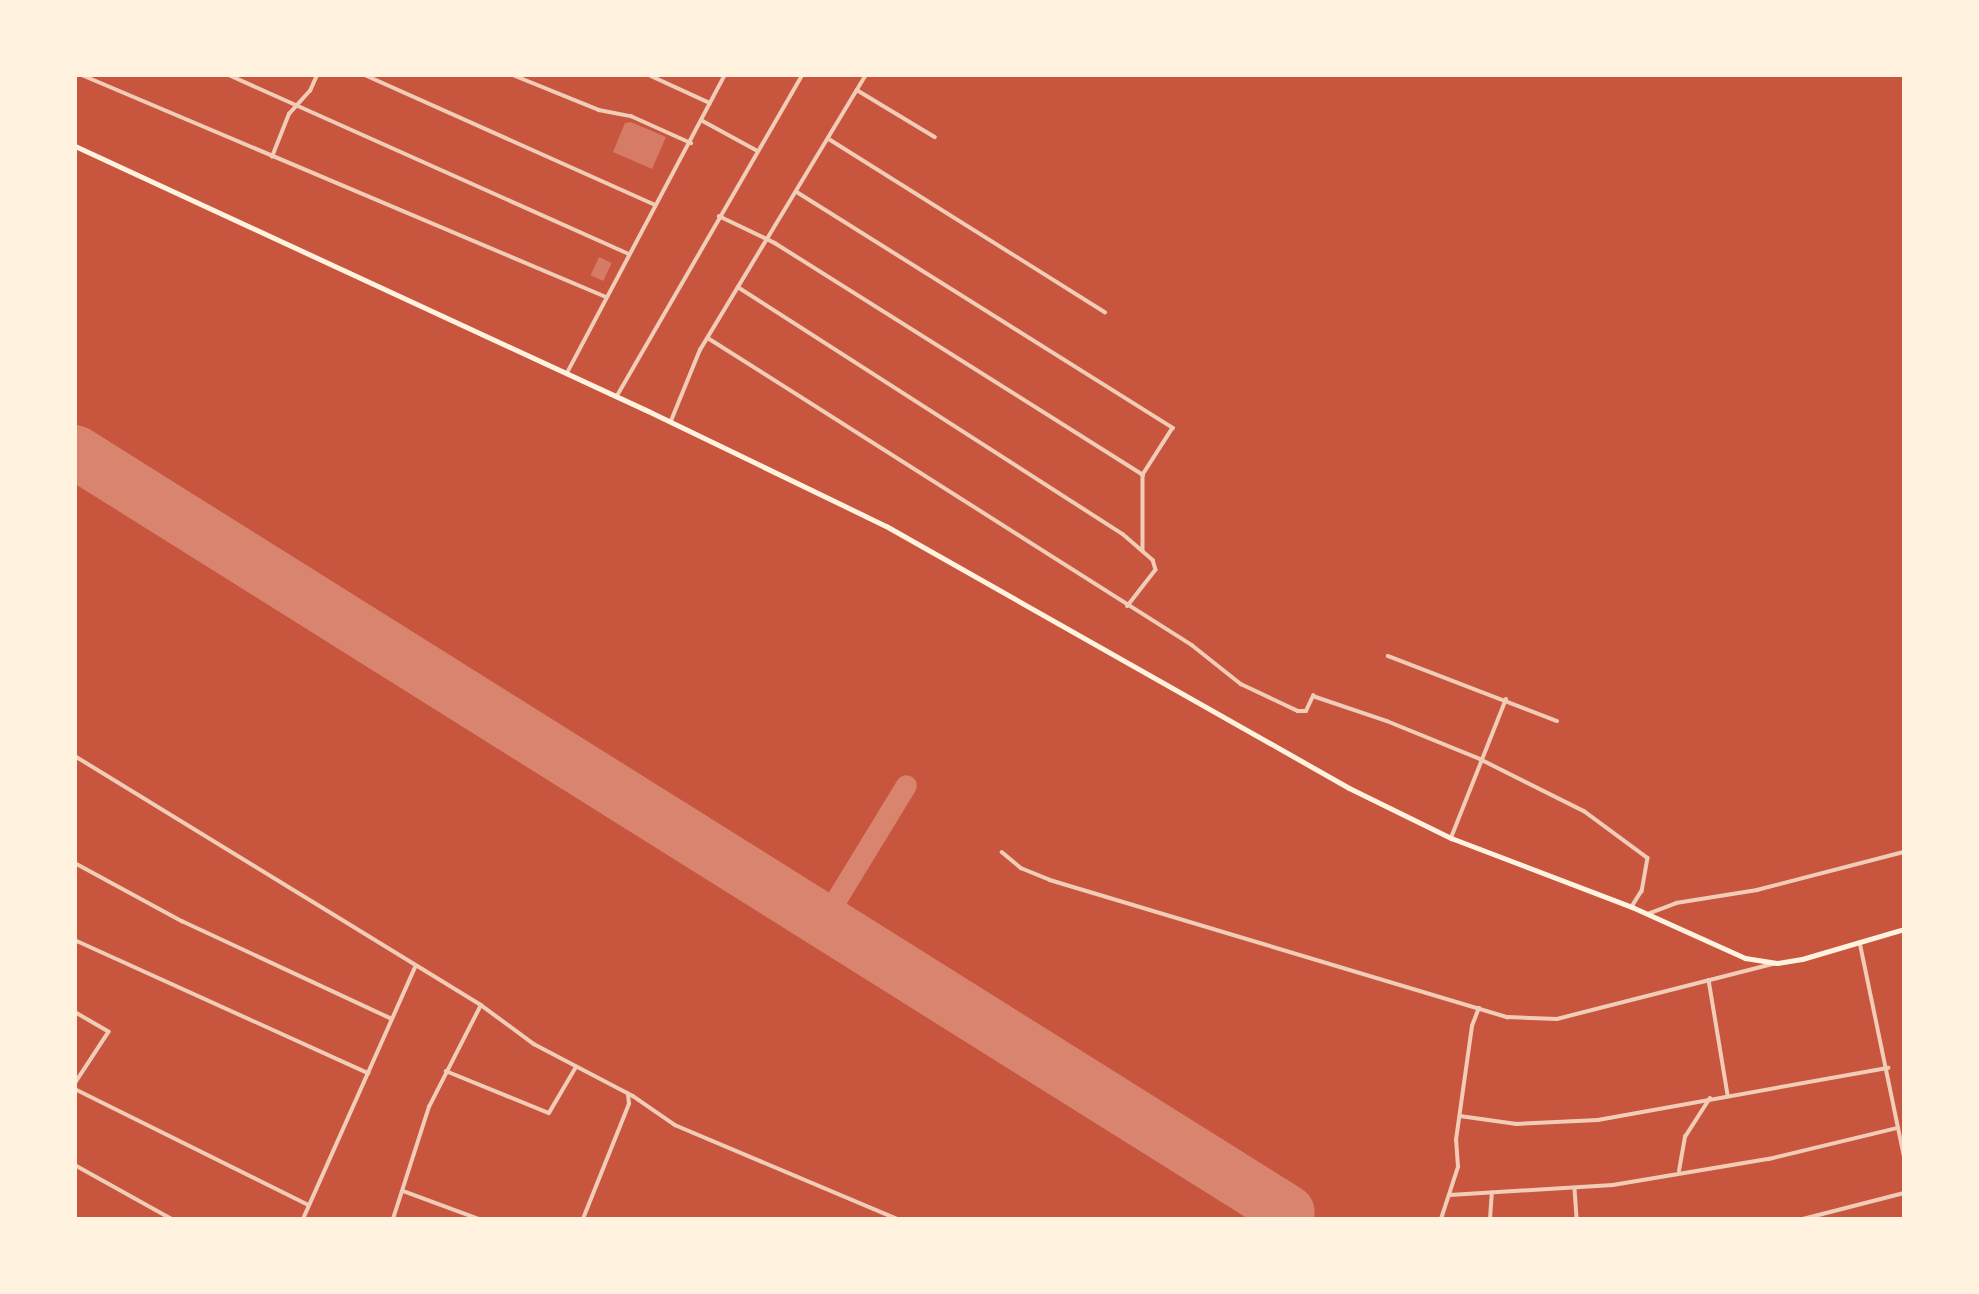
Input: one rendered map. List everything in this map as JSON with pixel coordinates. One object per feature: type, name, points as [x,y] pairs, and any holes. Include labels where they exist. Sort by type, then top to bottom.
[{"type":"main road","points":[[75,146],[671,421],[887,526],[1349,789],[1451,838],[1632,907],[1732,953],[1777,963],[1860,943],[1904,929]]},
{"type":"street","points":[[82,75],[604,296]]},
{"type":"street","points":[[229,75],[627,253]]},
{"type":"street","points":[[272,157],[296,103],[310,92],[317,75]]},
{"type":"street","points":[[365,75],[655,204]]},
{"type":"street","points":[[513,75],[599,110],[643,121],[691,143]]},
{"type":"street","points":[[649,75],[710,103]]},
{"type":"street","points":[[566,374],[604,296],[691,143],[725,75]]},
{"type":"street","points":[[617,396],[755,150],[802,75]]},
{"type":"street","points":[[671,421],[708,338],[866,75]]},
{"type":"street","points":[[857,90],[935,137]]},
{"type":"street","points":[[703,121],[755,150]]},
{"type":"street","points":[[829,139],[1105,312]]},
{"type":"street","points":[[797,192],[1173,428],[1143,475],[1143,551]]},
{"type":"street","points":[[719,216],[765,240],[1143,475]]},
{"type":"street","points":[[738,287],[1143,551],[1156,570],[1128,606]]},
{"type":"street","points":[[708,338],[1192,645],[1241,684],[1304,712],[1313,696],[1480,760],[1584,811],[1645,853],[1645,878],[1632,907]]},
{"type":"street","points":[[1388,656],[1506,699],[1557,721]]},
{"type":"street","points":[[1451,838],[1506,699]]},
{"type":"street","points":[[75,756],[159,804],[416,967],[481,1005],[534,1044],[708,1141],[898,1219]]},
{"type":"street","points":[[1002,852],[1021,868],[1050,880],[1508,1017],[1557,1019],[1777,963]]},
{"type":"street","points":[[1647,914],[1676,903],[1757,890],[1904,852]]},
{"type":"street","points":[[75,863],[182,921],[390,1018]]},
{"type":"street","points":[[77,941],[368,1073]]},
{"type":"street","points":[[1860,943],[1904,1155]]},
{"type":"street","points":[[303,1219],[390,1018],[416,967]]},
{"type":"street","points":[[1709,980],[1728,1096]]},
{"type":"street","points":[[393,1219],[423,1121],[481,1005]]},
{"type":"street","points":[[1441,1219],[1458,1167],[1460,1116],[1472,1026],[1479,1008]]},
{"type":"street","points":[[75,1012],[109,1032],[75,1087],[309,1205]]},
{"type":"street","points":[[446,1071],[549,1113],[576,1067]]},
{"type":"street","points":[[1460,1116],[1516,1124],[1598,1120],[1888,1068]]},
{"type":"street","points":[[583,1219],[629,1104],[628,1094]]},
{"type":"street","points":[[1679,1171],[1685,1137],[1710,1098]]},
{"type":"street","points":[[1450,1195],[1576,1189],[1769,1159],[1897,1128]]},
{"type":"street","points":[[75,1165],[173,1219]]},
{"type":"street","points":[[1576,1189],[1577,1219]]},
{"type":"street","points":[[403,1191],[479,1219]]},
{"type":"street","points":[[1490,1219],[1492,1194]]},
{"type":"street","points":[[1804,1219],[1904,1194]]},
{"type":"building","points":[[631,122],[666,137],[652,169],[613,152],[625,123]]},
{"type":"building","points":[[599,257],[612,263],[603,281],[591,275]]},
{"type":"taxiway","points":[[823,921],[906,785]]},
{"type":"runway","points":[[75,452],[1288,1212]]}]
